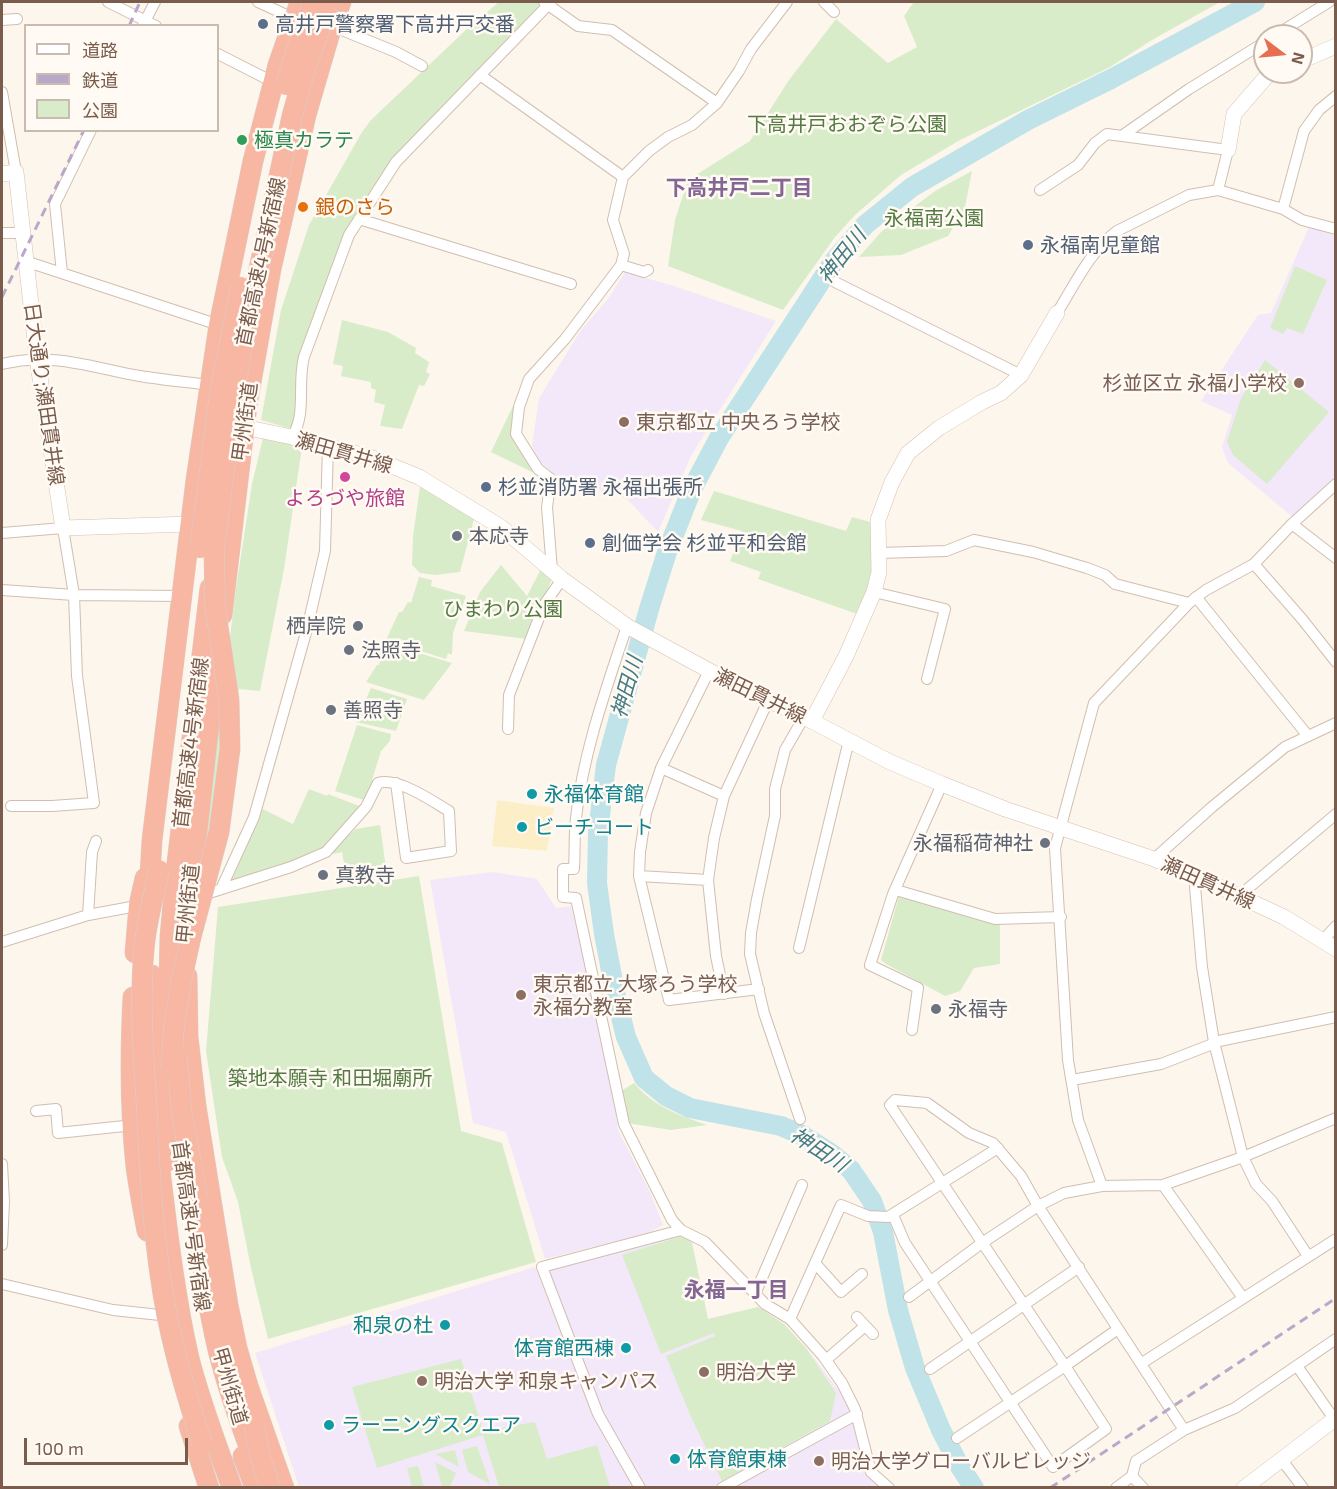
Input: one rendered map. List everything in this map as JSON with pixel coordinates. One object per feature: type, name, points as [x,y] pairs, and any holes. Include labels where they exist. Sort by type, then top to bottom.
[{"type":"highway","name":"首都高速4号新宿線","points":[[240,1488],[197,1357],[181,1265],[156,1072],[152,1023],[153,934],[159,870],[220,392],[279,113],[290,69],[314,2]]},
{"type":"highway","name":"首都高速4号新宿線","points":[[255,1488],[222,1393],[202,1316],[171,1070],[168,1015],[170,936],[234,394],[292,116],[304,73],[329,2]]},
{"type":"highway","name":"甲州街道","points":[[264,1488],[242,1428],[219,1351],[210,1311],[194,1199],[182,1047],[182,970],[189,895],[269,280],[306,114],[341,2]]},
{"type":"highway","name":"甲州街道","points":[[230,1488],[190,1360],[173,1269],[153,1118],[146,1027],[143,904],[190,524],[219,325],[273,81],[296,10]]},
{"type":"highway","points":[[171,1070],[174,1027],[181,982],[219,832],[230,749],[229,700],[215,606],[214,550]]},
{"type":"highway","points":[[159,870],[144,948],[142,981],[142,1028],[149,1161],[156,1242],[177,1362],[217,1488]]},
{"type":"highway","points":[[189,895],[188,1037],[216,1270],[231,1349],[254,1425],[278,1488]]},
{"type":"highway","points":[[143,904],[133,1006],[136,1167],[160,1315],[178,1393],[209,1488]]},
{"type":"highway","points":[[181,982],[176,1069],[214,1308],[223,1351],[246,1428],[271,1488]]},
{"type":"highway","points":[[133,1006],[141,1123],[175,1315],[196,1401],[230,1488]]},
{"type":"highway","points":[[196,1106],[237,1348],[284,1488]]},
{"type":"highway","points":[[254,1425],[260,1455],[271,1488]]},
{"type":"main road","points":[[1313,56],[1335,46]]},
{"type":"main road","points":[[1228,150],[1234,114],[1260,84]]},
{"type":"main road","points":[[9,173],[22,233]]},
{"type":"main road","name":"日大通り;瀬田貫井線","points":[[22,233],[37,358],[63,528]]},
{"type":"main road","points":[[808,719],[846,656],[874,592],[879,572],[878,520],[892,482],[908,453],[939,428],[1001,393],[1021,375],[1057,312]]},
{"type":"main road","name":"瀬田貫井線","points":[[204,420],[287,436],[370,457],[419,477],[501,527],[557,574],[632,629],[709,671],[890,762],[1005,809],[1194,874],[1284,917],[1329,944]]},
{"type":"main road","points":[[63,528],[190,524]]},
{"type":"main road","points":[[1244,1488],[1335,1419]]},
{"type":"street","points":[[108,2],[148,24],[155,2]]},
{"type":"street","points":[[258,2],[296,10]]},
{"type":"street","points":[[287,436],[298,428],[300,370],[349,235],[396,162],[547,2],[578,26],[612,30],[717,104]]},
{"type":"street","points":[[508,729],[509,694],[557,574],[547,507],[551,479],[538,469],[516,434],[519,407],[529,380],[565,339],[621,265],[624,254],[613,220],[623,177],[649,151],[668,137],[692,125],[717,104],[751,49],[787,2]]},
{"type":"street","points":[[824,2],[834,12]]},
{"type":"street","points":[[1293,24],[1329,2]]},
{"type":"street","points":[[2,20],[17,19]]},
{"type":"street","points":[[332,26],[396,52],[422,66]]},
{"type":"street","points":[[1123,135],[1253,50]]},
{"type":"street","points":[[219,54],[273,81]]},
{"type":"street","points":[[480,75],[623,177]]},
{"type":"street","points":[[2,95],[9,173]]},
{"type":"street","points":[[1283,209],[1304,131],[1319,110],[1335,96]]},
{"type":"street","points":[[62,273],[55,204],[90,132]]},
{"type":"street","points":[[1040,190],[1078,165],[1095,143],[1107,134],[1228,150],[1218,190]]},
{"type":"street","points":[[1057,312],[1098,248],[1109,237],[1189,195],[1218,190],[1283,209],[1302,220],[1335,229]]},
{"type":"street","points":[[359,219],[571,284]]},
{"type":"street","points":[[2,233],[22,233]]},
{"type":"street","points":[[25,261],[219,325]]},
{"type":"street","points":[[621,265],[644,272],[648,270]]},
{"type":"street","points":[[835,282],[1021,375]]},
{"type":"street","points":[[2,364],[37,358],[70,361],[141,376],[210,385]]},
{"type":"street","points":[[221,889],[254,818],[307,629],[325,551],[328,446]]},
{"type":"street","points":[[1102,1186],[1088,1133],[1078,1120],[1068,1060],[1055,848],[1094,703],[1193,600],[1206,590],[1254,564],[1292,524],[1335,486]]},
{"type":"street","points":[[1292,524],[1335,558]]},
{"type":"street","points":[[2,533],[63,528],[74,595],[77,676],[94,803],[52,807],[11,806]]},
{"type":"street","points":[[879,553],[946,550],[974,540],[1033,552],[1087,568],[1105,575],[1115,584],[1193,600],[1308,736]]},
{"type":"street","points":[[1254,564],[1302,619],[1335,662]]},
{"type":"street","points":[[2,590],[74,595],[182,596]]},
{"type":"street","points":[[874,592],[945,609],[927,679]]},
{"type":"street","points":[[632,629],[606,690],[584,769],[576,819],[574,869],[563,869],[563,897],[576,898],[624,1124],[672,1220],[681,1230],[705,1242],[765,1304],[790,1319],[826,1360],[847,1392],[856,1414],[871,1472],[889,1488]]},
{"type":"street","points":[[709,671],[661,768],[646,813],[639,876],[669,1000],[759,989]]},
{"type":"street","points":[[724,994],[716,956],[708,880],[714,838],[724,796],[768,701]]},
{"type":"street","points":[[800,1119],[764,1013],[750,954],[751,933],[775,816],[775,789],[785,750],[808,719]]},
{"type":"street","points":[[1154,859],[1212,807],[1285,747],[1335,723]]},
{"type":"street","points":[[799,948],[849,740]]},
{"type":"street","points":[[661,768],[724,796]]},
{"type":"street","points":[[189,895],[206,894],[291,867],[326,852],[366,807],[378,783],[381,782],[396,783],[449,811],[451,851],[406,858],[396,783]]},
{"type":"street","points":[[912,1030],[918,988],[870,965],[896,890],[942,784]]},
{"type":"street","points":[[1239,896],[1335,814]]},
{"type":"street","points":[[88,915],[92,852],[96,841]]},
{"type":"street","points":[[1194,874],[1202,968],[1214,1042],[1243,1157],[1256,1184],[1272,1201],[1308,1256]]},
{"type":"street","points":[[639,876],[708,880]]},
{"type":"street","points":[[896,890],[996,919],[1060,917]]},
{"type":"street","points":[[2,942],[88,915],[143,904]]},
{"type":"street","points":[[1329,944],[1335,926]]},
{"type":"street","points":[[1072,1080],[1161,1064],[1210,1046],[1214,1042],[1335,1017]]},
{"type":"street","points":[[891,1216],[905,1243],[1053,1467],[1106,1429],[890,1105],[895,1100],[927,1103],[969,1133],[993,1143],[1021,1176],[1038,1206],[1184,1430]]},
{"type":"street","points":[[36,1111],[56,1108],[58,1133],[134,1125]]},
{"type":"street","points":[[909,1297],[982,1243],[1038,1206],[1064,1193],[1102,1186],[1163,1185],[1243,1157],[1335,1118]]},
{"type":"street","points":[[790,1319],[841,1205],[870,1216],[891,1216],[998,1148]]},
{"type":"street","points":[[2,1164],[4,1202],[2,1245]]},
{"type":"street","points":[[755,1294],[802,1185]]},
{"type":"street","points":[[1163,1185],[1243,1298]]},
{"type":"street","points":[[640,1488],[598,1414],[542,1267],[681,1230]]},
{"type":"street","points":[[1142,1363],[1335,1239]]},
{"type":"street","points":[[815,1263],[841,1292],[862,1274]]},
{"type":"street","points":[[930,1369],[1079,1267]]},
{"type":"street","points":[[2,1284],[113,1310],[160,1315]]},
{"type":"street","points":[[857,1317],[873,1334]]},
{"type":"street","points":[[826,1360],[865,1326]]},
{"type":"street","points":[[957,1438],[1118,1329]]},
{"type":"street","points":[[1116,1488],[1132,1476],[1136,1461],[1184,1430],[1235,1408],[1335,1338]]},
{"type":"street","points":[[1297,1366],[1335,1419]]},
{"type":"street","points":[[722,1488],[856,1414]]},
{"type":"street","points":[[1281,1459],[1303,1488]]},
{"type":"street","points":[[1132,1476],[1143,1488]]},
{"type":"shaded area","points":[[1309,227],[1335,235],[1335,482],[1296,520],[1228,463],[1222,447],[1232,415],[1201,401],[1258,315],[1271,313]]},
{"type":"shaded area","name":"東京都立 中央ろう学校","points":[[625,272],[674,286],[776,321],[692,454],[658,532],[627,499],[556,475],[537,459],[532,446],[539,398],[581,330],[608,299]]},
{"type":"shaded area","name":"東京都立 大塚ろう学校 永福分教室","points":[[492,872],[537,879],[556,908],[571,906],[612,1082],[618,1130],[650,1192],[663,1225],[648,1233],[545,1259],[506,1132],[473,1123],[430,880]]},
{"type":"shaded area","name":"明治大学","points":[[681,1230],[705,1242],[692,1243],[708,1319],[758,1307],[784,1324],[844,1397],[854,1415],[871,1472],[889,1487],[640,1487],[612,1440],[543,1271]]},
{"type":"shaded area","name":"明治大学 和泉キャンパス","points":[[535,1267],[590,1409],[607,1443],[634,1487],[299,1487],[255,1353]]},
{"type":"green space","points":[[499,2],[539,3],[537,12],[433,118],[346,234],[300,357],[295,424],[289,428],[261,420],[281,310],[309,225],[371,120],[469,27]]},
{"type":"green space","name":"下高井戸おおぞら公園","points":[[914,2],[1220,2],[1152,40],[1110,67],[960,140],[901,175],[855,215],[835,237],[783,310],[668,266],[675,220],[688,180],[750,141],[789,80],[836,19],[888,63],[917,47],[904,16]]},
{"type":"green space","name":"永福南公園","points":[[972,171],[965,207],[948,236],[901,255],[859,257],[882,231],[935,191]]},
{"type":"green space","points":[[1295,266],[1327,280],[1303,334],[1287,328],[1283,334],[1270,328]]},
{"type":"green space","points":[[342,320],[388,332],[416,348],[415,353],[429,362],[426,372],[430,374],[424,386],[419,385],[402,429],[380,426],[385,405],[374,402],[376,390],[371,388],[371,382],[341,376],[343,366],[333,364]]},
{"type":"green space","points":[[1265,360],[1329,412],[1267,484],[1233,455],[1227,442],[1241,398]]},
{"type":"green space","points":[[513,406],[517,407],[514,435],[535,469],[532,472],[491,452]]},
{"type":"green space","points":[[263,438],[302,447],[284,569],[260,691],[239,689],[212,889],[201,870],[236,588],[252,484]]},
{"type":"green space","points":[[420,487],[429,489],[474,519],[460,572],[435,575],[420,573],[412,565],[413,536]]},
{"type":"green space","points":[[714,491],[846,531],[852,517],[870,522],[874,570],[857,614],[758,579],[761,572],[730,561],[742,531],[701,520]]},
{"type":"green space","name":"ひまわり公園","points":[[501,565],[527,596],[541,569],[552,579],[527,639],[464,631],[480,592]]},
{"type":"green space","points":[[419,577],[432,580],[431,586],[466,596],[453,633],[452,655],[448,653],[446,659],[386,640],[399,612],[402,612],[408,602],[411,603]]},
{"type":"green space","points":[[389,644],[452,663],[424,700],[366,682],[379,665]]},
{"type":"green space","points":[[371,688],[407,699],[396,731],[356,722]]},
{"type":"green space","points":[[357,725],[391,734],[390,741],[381,751],[372,780],[375,781],[364,800],[335,791]]},
{"type":"green space","points":[[309,789],[362,807],[323,849],[230,884],[263,809],[293,824]]},
{"type":"green space","points":[[380,825],[387,875],[347,880],[342,852],[332,854],[331,850],[356,829]]},
{"type":"green space","name":"築地本願寺 和田堀廟所","points":[[419,876],[461,1131],[502,1143],[536,1262],[268,1339],[238,1202],[222,1157],[206,1051],[218,907]]},
{"type":"green space","points":[[899,896],[985,922],[1000,923],[1000,964],[974,968],[960,991],[945,996],[886,964],[881,960]]},
{"type":"green space","points":[[634,1083],[659,1104],[677,1114],[707,1125],[671,1130],[627,1123],[621,1091]]},
{"type":"green space","points":[[682,1236],[692,1243],[708,1319],[758,1307],[784,1324],[806,1348],[836,1393],[830,1421],[722,1481],[691,1417],[666,1356],[715,1336],[714,1333],[661,1354],[622,1255]]},
{"type":"green space","points":[[461,1359],[483,1431],[535,1422],[547,1459],[597,1445],[610,1487],[499,1487],[483,1435],[377,1468],[352,1387]]},
{"type":"green space","points":[[477,1446],[490,1484],[468,1472],[462,1450]]},
{"type":"green space","points":[[455,1450],[459,1467],[435,1454]]},
{"type":"green space","points":[[435,1462],[456,1473],[450,1487],[442,1487]]},
{"type":"green space","points":[[418,1466],[424,1487],[412,1487],[407,1468]]},
{"type":"sand","name":"ビーチコート","points":[[497,800],[554,808],[547,851],[492,846]]},
{"type":"waterway","name":"神田川","points":[[974,1488],[941,1430],[915,1368],[898,1310],[883,1232],[872,1201],[851,1170],[832,1154],[802,1135],[781,1126],[690,1108],[666,1096],[644,1078],[626,1037],[616,997],[597,883],[598,832],[606,765],[649,609],[667,552],[692,489],[719,438],[834,261],[865,225],[912,187],[1028,120],[1111,79],[1255,2]]},
{"type":"railway","points":[[130,24],[140,2]]},
{"type":"railway","points":[[2,297],[83,132]]},
{"type":"railway","points":[[1050,1488],[1336,1298]]},
{"type":"place","name":"高井戸警察署下高井戸交番","points":[[263,24]]},
{"type":"place","name":"極真カラテ","points":[[242,140]]},
{"type":"place","name":"銀のさら","points":[[303,207]]},
{"type":"place","name":"永福南児童館","points":[[1028,245]]},
{"type":"place","name":"杉並区立 永福小学校","points":[[1299,383]]},
{"type":"place","name":"東京都立 中央ろう学校","points":[[624,422]]},
{"type":"place","name":"よろづや旅館","points":[[345,477]]},
{"type":"place","name":"杉並消防署 永福出張所","points":[[486,487]]},
{"type":"place","name":"本応寺","points":[[457,536]]},
{"type":"place","name":"創価学会 杉並平和会館","points":[[590,543]]},
{"type":"place","name":"栖岸院","points":[[358,626]]},
{"type":"place","name":"法照寺","points":[[349,650]]},
{"type":"place","name":"善照寺","points":[[331,710]]},
{"type":"place","name":"永福体育館","points":[[532,794]]},
{"type":"place","name":"ビーチコート","points":[[522,827]]},
{"type":"place","name":"永福稲荷神社","points":[[1045,843]]},
{"type":"place","name":"真教寺","points":[[323,875]]},
{"type":"place","name":"東京都立 大塚ろう学校 永福分教室","points":[[521,995]]},
{"type":"place","name":"永福寺","points":[[936,1009]]},
{"type":"place","name":"和泉の杜","points":[[445,1325]]},
{"type":"place","name":"体育館西棟","points":[[626,1348]]},
{"type":"place","name":"明治大学","points":[[704,1372]]},
{"type":"place","name":"明治大学 和泉キャンパス","points":[[422,1381]]},
{"type":"place","name":"ラーニングスクエア","points":[[329,1425]]},
{"type":"place","name":"体育館東棟","points":[[675,1459]]},
{"type":"place","name":"明治大学グローバルビレッジ","points":[[819,1461]]},
{"type":"district","name":"下高井戸二丁目","points":[[739,188]]},
{"type":"district","name":"永福一丁目","points":[[736,1290]]}]
